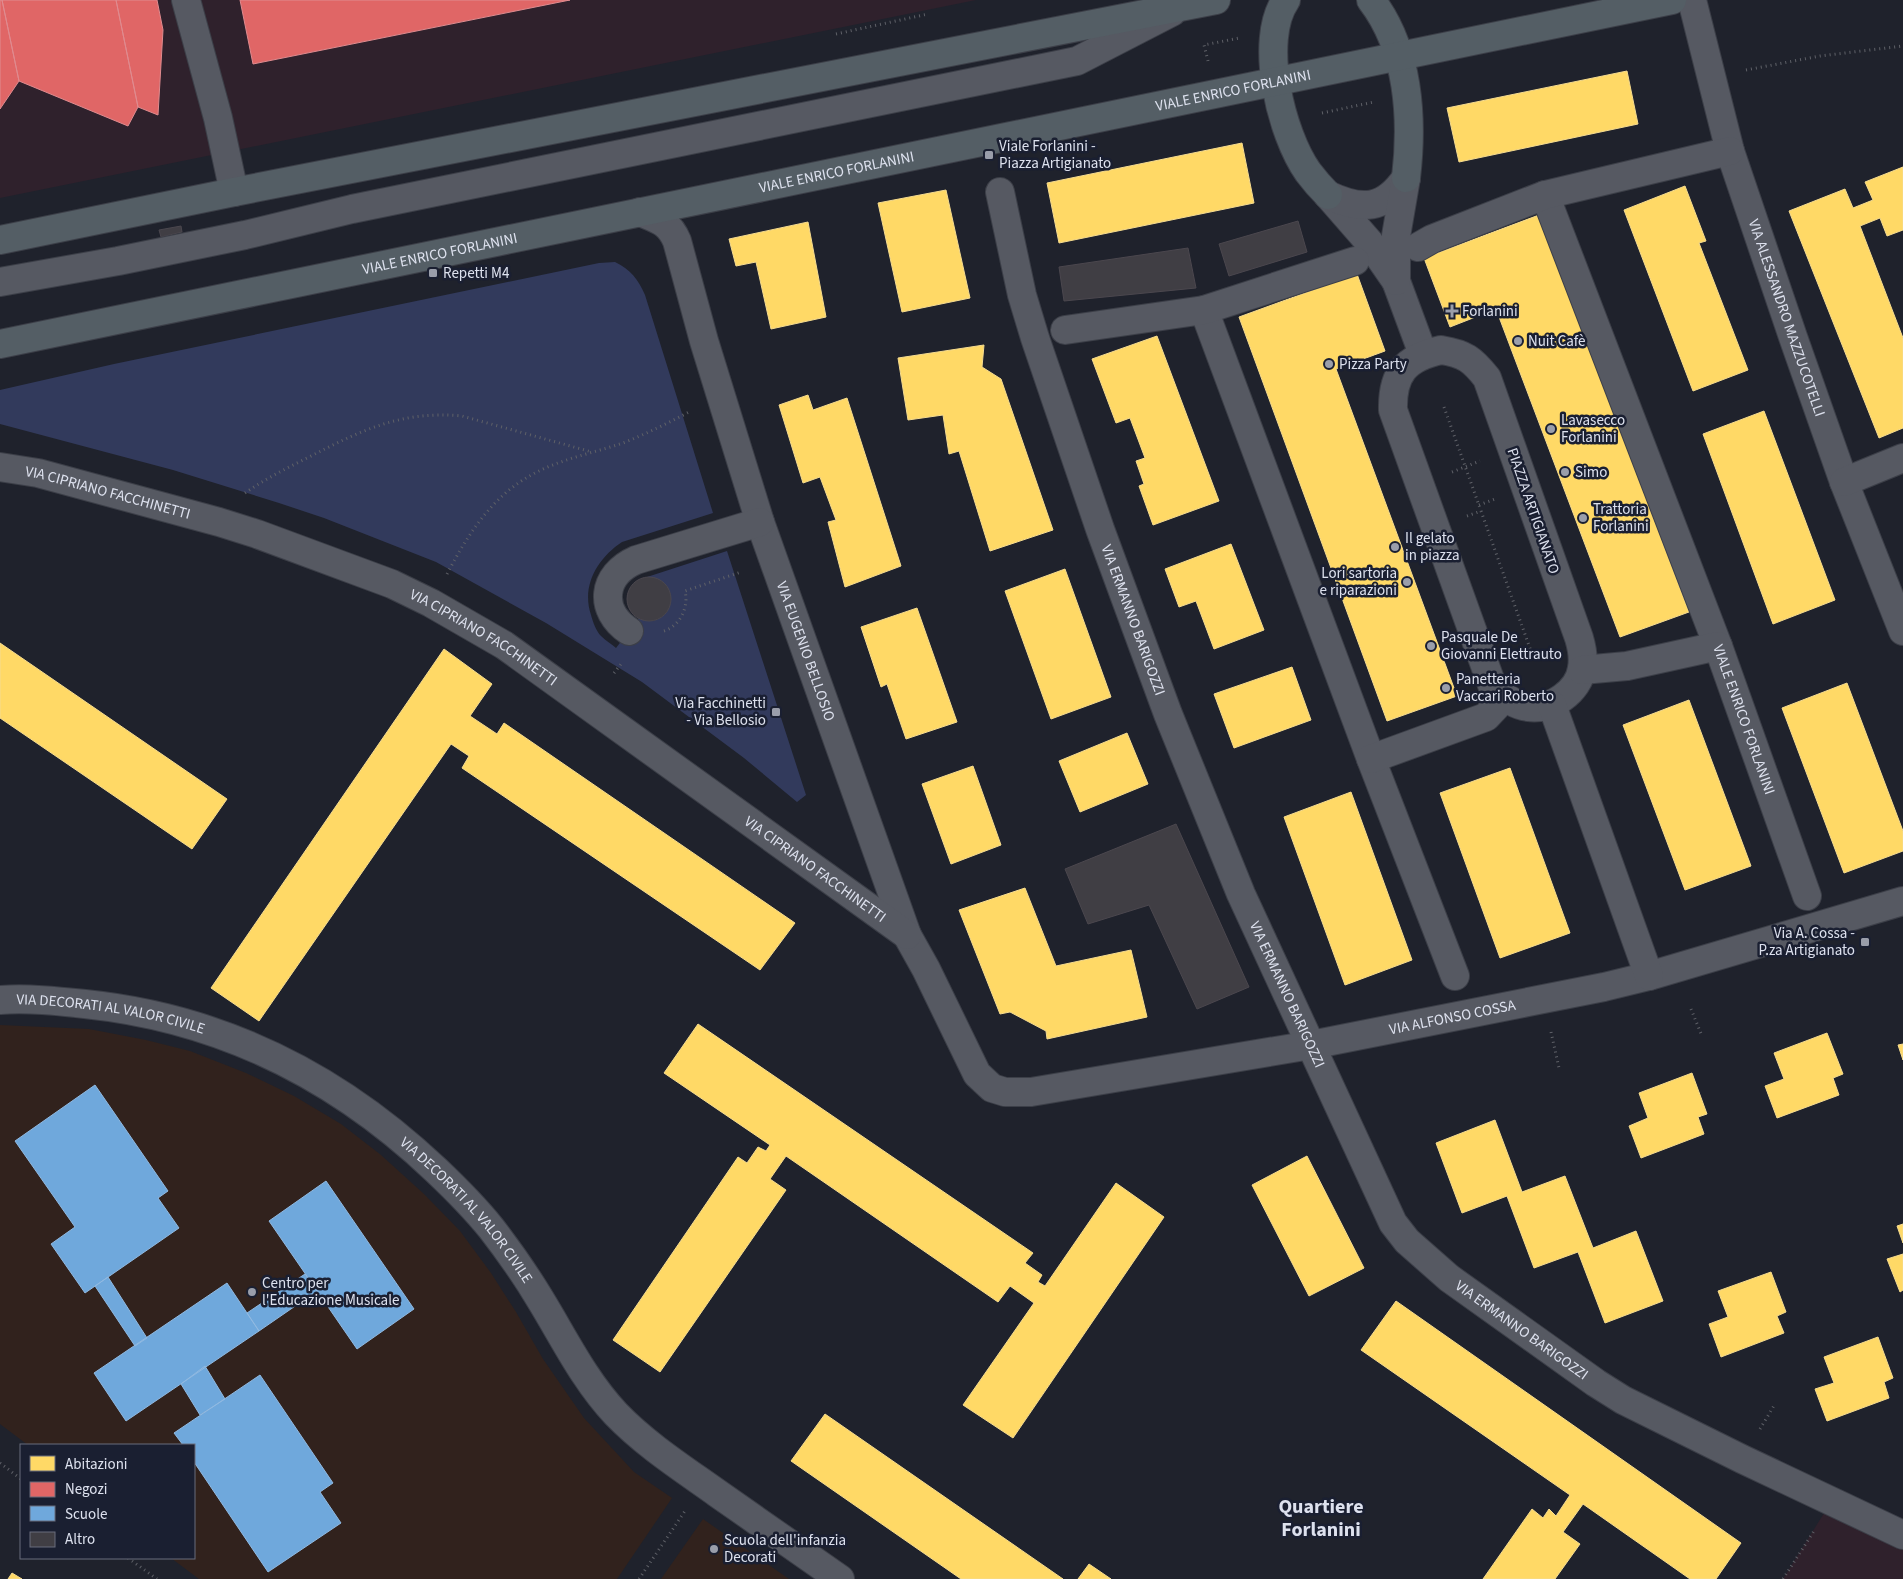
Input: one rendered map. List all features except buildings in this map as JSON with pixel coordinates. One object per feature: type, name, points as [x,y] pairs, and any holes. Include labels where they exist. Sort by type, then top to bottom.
[{"type":"main road","points":[[0,240],[234,192],[1216,0]]},
{"type":"main road","points":[[1286,0],[1281,7],[1275,25],[1272,52],[1276,82],[1285,120],[1297,154],[1307,171],[1328,195]]},
{"type":"main road","points":[[1372,0],[1386,26],[1399,57],[1410,122],[1406,178]]},
{"type":"main road","name":"VIALE ENRICO FORLANINI","points":[[0,344],[1672,0]]},
{"type":"street","points":[[186,0],[215,109],[234,192]]},
{"type":"street","name":"VIA ALESSANDRO MAZZUCOTELLI","points":[[1692,0],[1730,150],[1844,482],[1903,630]]},
{"type":"street","points":[[0,282],[227,239],[352,210],[1077,61],[1183,6]]},
{"type":"street","points":[[1418,247],[1432,239],[1545,195],[1730,150]]},
{"type":"street","points":[[1328,195],[1350,204],[1375,204],[1384,201],[1397,190],[1406,178]]},
{"type":"street","points":[[1396,281],[1396,236],[1406,178]]},
{"type":"street","name":"VIA ERMANNO BARIGOZZI","points":[[1000,192],[1022,295],[1035,338],[1100,529],[1168,714],[1241,894],[1393,1223],[1407,1241],[1449,1278],[1623,1400],[1830,1502],[1903,1535]]},
{"type":"street","points":[[1328,195],[1369,242],[1396,281],[1423,354],[1408,364],[1398,378],[1393,393],[1393,410],[1492,685],[1504,698],[1528,708],[1552,705],[1570,693],[1582,670]]},
{"type":"street","points":[[1545,195],[1718,646]]},
{"type":"street","name":"VIA EUGENIO BELLOSIO","points":[[640,212],[663,222],[671,229],[677,241],[704,342],[760,522],[907,935],[926,969],[977,1074],[992,1088]]},
{"type":"street","points":[[1065,330],[1204,310],[1355,261]]},
{"type":"street","points":[[1204,310],[1371,759],[1455,976]]},
{"type":"street","name":"PIAZZA ARTIGIANATO","points":[[1423,354],[1441,350],[1460,353],[1476,363],[1487,378],[1583,653],[1582,670]]},
{"type":"street","points":[[1844,482],[1903,458]]},
{"type":"street","name":"VIA CIPRIANO FACCHINETTI","points":[[0,467],[38,473],[219,522],[257,534],[392,584],[431,603],[504,645],[907,935]]},
{"type":"street","points":[[627,644],[608,600],[611,581],[616,572],[636,560],[760,522]]},
{"type":"street","name":"VIALE ENRICO FORLANINI","points":[[1582,670],[1627,666],[1718,646],[1807,896]]},
{"type":"street","points":[[1371,759],[1486,716],[1504,698]]},
{"type":"street","points":[[1552,705],[1648,976]]},
{"type":"street","name":"VIA ALFONSO COSSA","points":[[992,1088],[1005,1092],[1031,1092],[1311,1045],[1604,987],[1648,976],[1903,901]]},
{"type":"street","name":"VIA DECORATI AL VALOR CIVILE","points":[[0,1000],[18,999],[69,1002],[114,1007],[163,1016],[212,1030],[261,1049],[341,1094],[418,1153],[455,1188],[490,1227],[516,1262],[592,1386],[617,1414],[653,1447],[840,1579]]},
{"type":"path","points":[[836,34],[928,14]]},
{"type":"path","points":[[1208,62],[1204,45],[1241,38]]},
{"type":"path","points":[[1743,70],[1820,56],[1903,46]]},
{"type":"path","points":[[1322,113],[1378,102]]},
{"type":"path","points":[[1444,407],[1532,654]]},
{"type":"path","points":[[446,577],[462,546],[478,522],[516,484],[536,472],[560,462],[644,434],[689,412]]},
{"type":"path","points":[[240,496],[260,482],[356,433],[400,419],[422,415],[462,416],[592,452]]},
{"type":"path","points":[[1465,517],[1482,511]]},
{"type":"path","points":[[661,632],[668,630],[678,622],[685,609],[686,591],[742,572]]},
{"type":"path","points":[[614,673],[627,644]]},
{"type":"path","points":[[1691,1009],[1702,1036]]},
{"type":"path","points":[[1551,1028],[1559,1068]]},
{"type":"path","points":[[0,1463],[20,1478]]},
{"type":"path","points":[[639,1579],[704,1483]]},
{"type":"path","points":[[1783,1579],[1830,1502]]},
{"type":"path","points":[[129,1559],[157,1579]]},
{"type":"shaded area","points":[[0,0],[976,0],[0,198]]},
{"type":"shaded area","points":[[615,262],[633,276],[640,284],[645,295],[713,513],[622,542],[613,549],[599,564],[590,583],[588,604],[593,621],[599,634],[616,648],[639,618],[650,621],[659,619],[666,613],[670,605],[667,588],[660,581],[647,577],[727,551],[806,795],[797,802],[744,758],[642,682],[546,623],[436,562],[324,518],[279,503],[173,470],[0,424],[0,390],[114,364],[599,263]]},
{"type":"shaded area","name":"Centro per l'Educazione Musicale","points":[[0,1025],[89,1029],[190,1051],[246,1073],[294,1096],[341,1124],[381,1155],[424,1194],[460,1231],[491,1273],[543,1359],[584,1418],[634,1472],[672,1498],[617,1579],[199,1579],[172,1559],[195,1559],[195,1444],[27,1444],[0,1424]]},
{"type":"shaded area","points":[[1831,1502],[1903,1535],[1903,1579],[1783,1579]]},
{"type":"shaded area","name":"Scuola dell'infanzia Decorati","points":[[703,1519],[789,1579],[661,1579]]},
{"type":"place","name":"Viale Forlanini - Piazza Artigianato","points":[[989,155]]},
{"type":"place","name":"Repetti M4","points":[[433,273]]},
{"type":"place","name":"Forlanini","points":[[1452,311]]},
{"type":"place","name":"Nuit Cafè","points":[[1518,341]]},
{"type":"place","name":"Pizza Party","points":[[1329,364]]},
{"type":"place","name":"Lavasecco Forlanini","points":[[1551,429]]},
{"type":"place","name":"Simo","points":[[1565,472]]},
{"type":"place","name":"Trattoria Forlanini","points":[[1583,518]]},
{"type":"place","name":"Il gelato in piazza","points":[[1395,547]]},
{"type":"place","name":"Lori sartoria e riparazioni","points":[[1407,582]]},
{"type":"place","name":"Pasquale De Giovanni Elettrauto","points":[[1431,646]]},
{"type":"place","name":"Panetteria Vaccari Roberto","points":[[1446,688]]},
{"type":"place","name":"Via Facchinetti - Via Bellosio","points":[[776,712]]},
{"type":"place","name":"Via A. Cossa - P.za Artigianato","points":[[1865,942]]},
{"type":"place","name":"Centro per l'Educazione Musicale","points":[[252,1292]]},
{"type":"place","name":"Scuola dell'infanzia Decorati","points":[[714,1549]]},
{"type":"district","name":"Quartiere Forlanini","points":[[1321,1518]]}]
